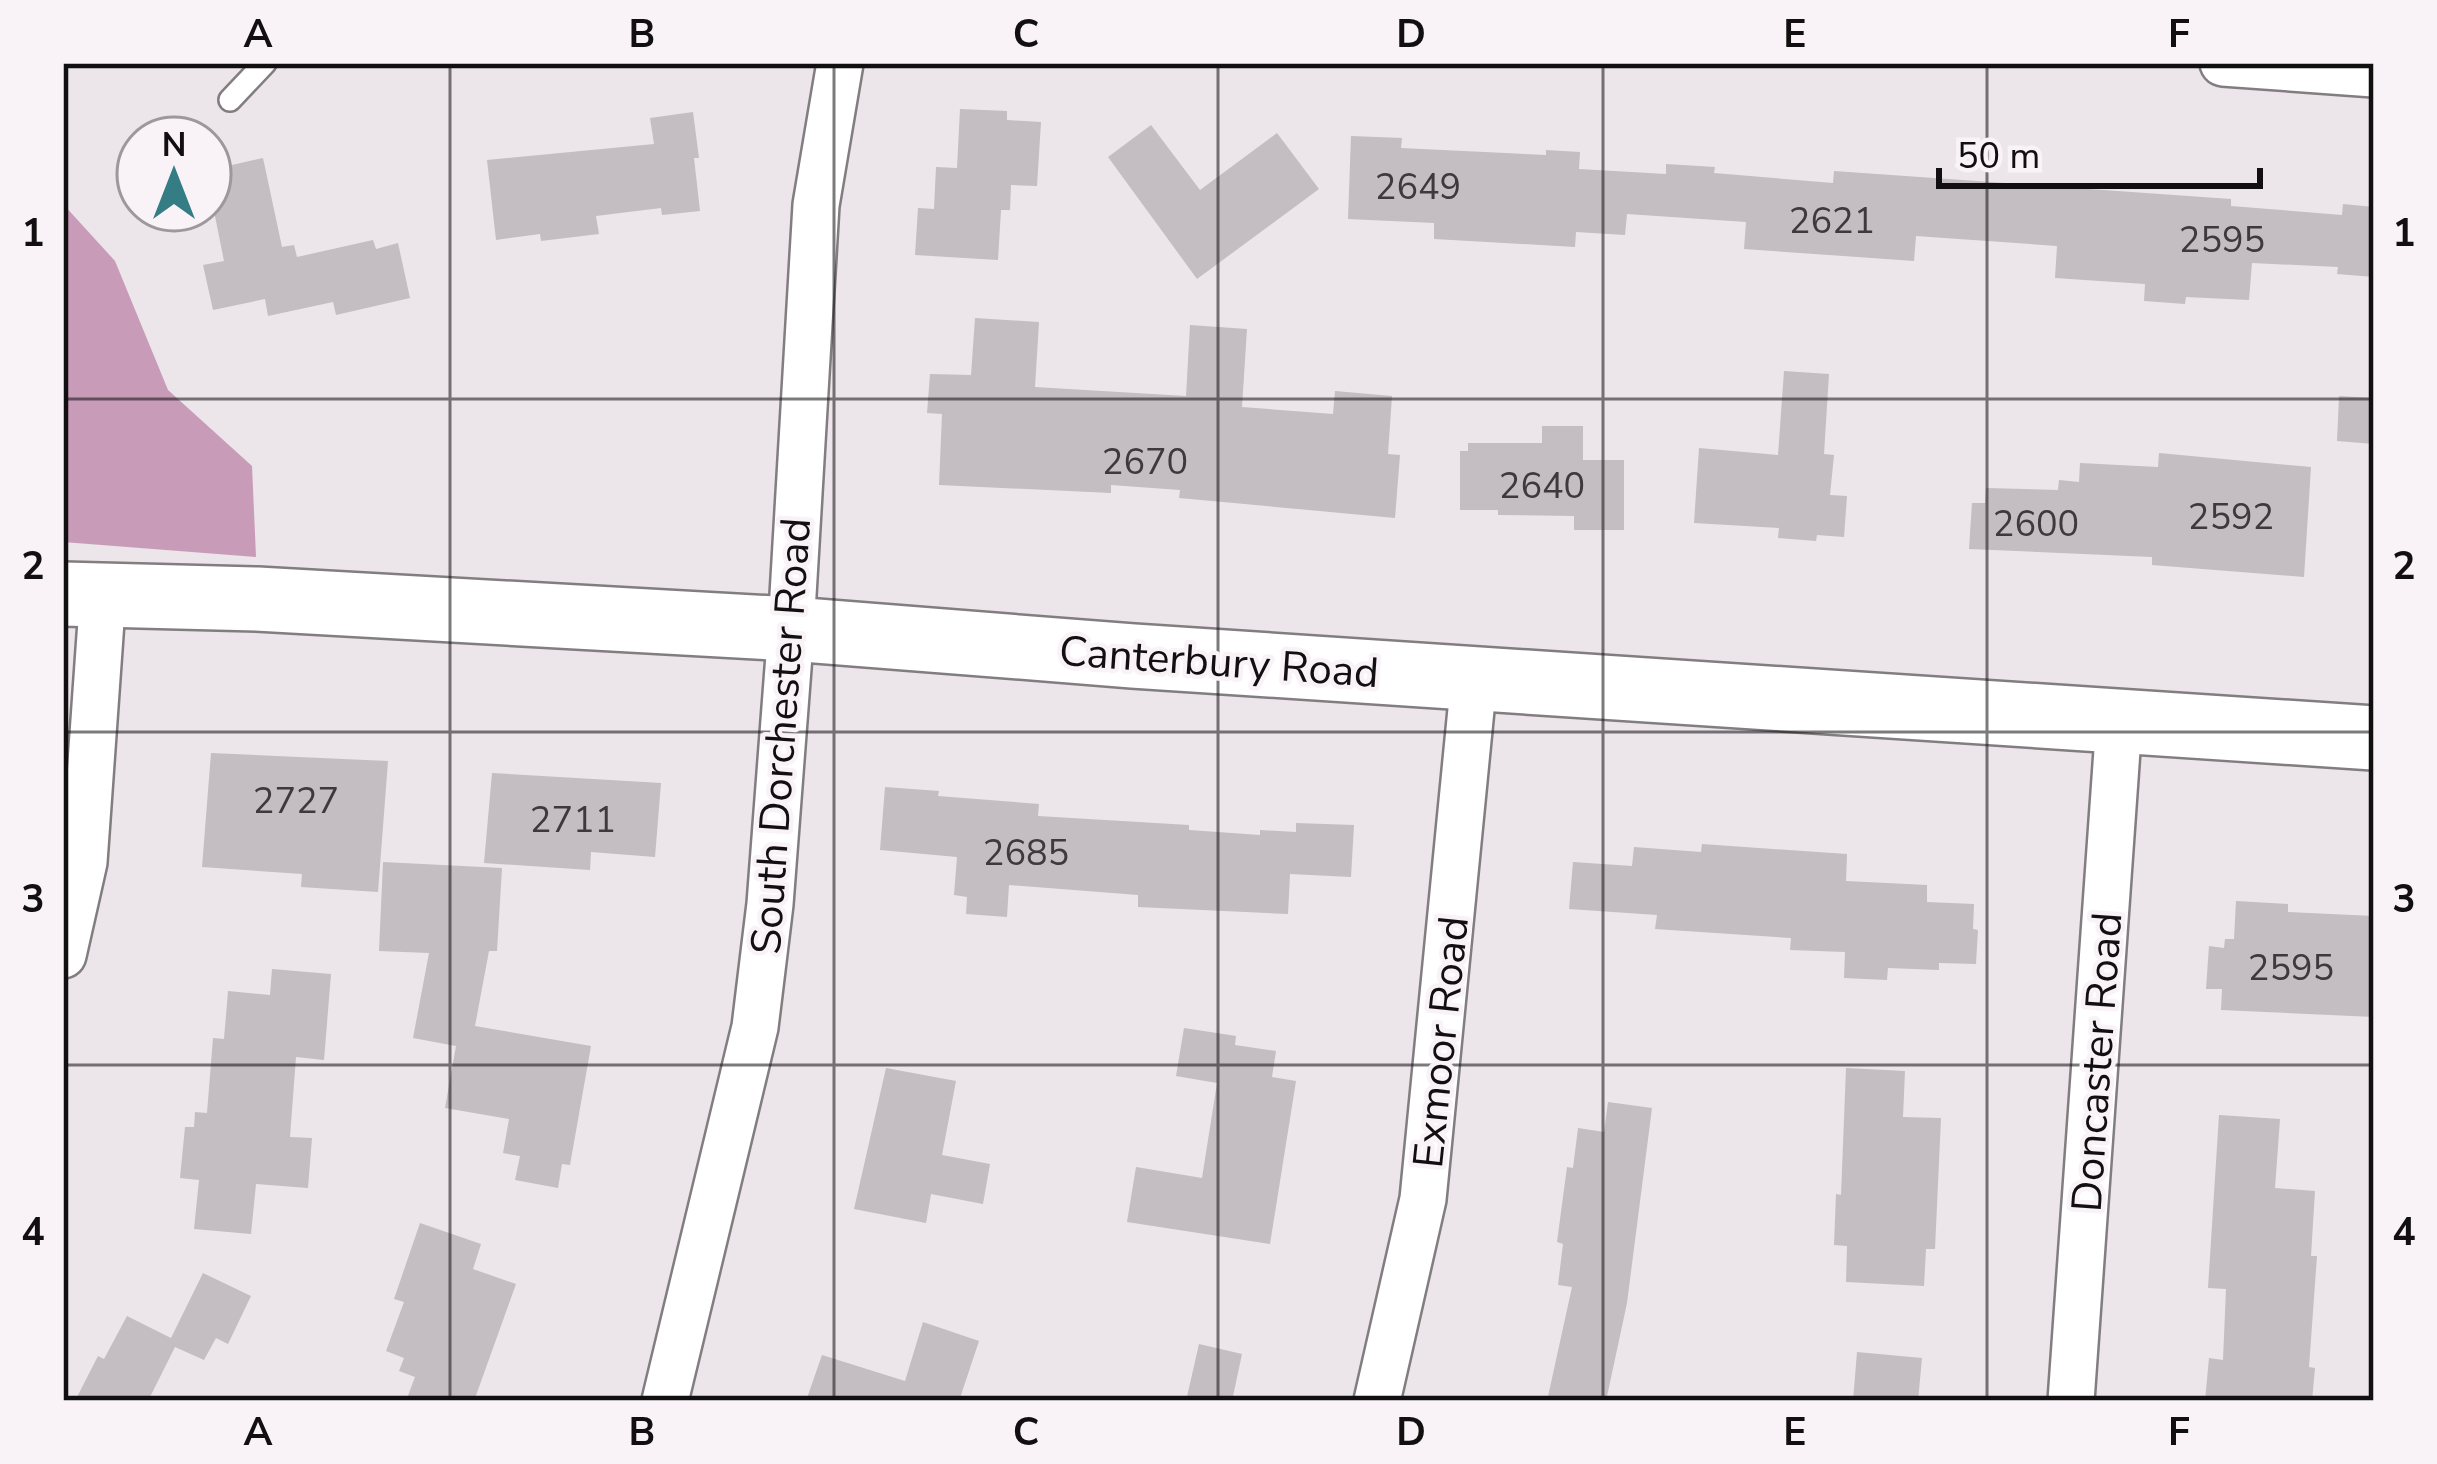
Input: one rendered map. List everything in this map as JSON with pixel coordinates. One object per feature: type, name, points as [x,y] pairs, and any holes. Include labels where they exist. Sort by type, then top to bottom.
[{"type":"street","name":"South Dorchester Road","points":[[664,1401],[755,1027],[770,904],[791,629],[816,205],[840,63]]},
{"type":"street","points":[[2224,63],[2374,74]]},
{"type":"street","name":"Canterbury Road","points":[[83,594],[791,629],[2374,738]]},
{"type":"street","points":[[63,955],[83,862],[83,594]]},
{"type":"street","name":"Exmoor Road","points":[[1377,1401],[1423,1199],[1474,679]]},
{"type":"street","name":"Doncaster Road","points":[[2071,1401],[2119,722]]},
{"type":"lane","points":[[230,100],[265,63]]},
{"type":"shaded area","points":[[63,204],[115,261],[168,390],[252,466],[256,557],[63,542]]},
{"type":"building","points":[[960,109],[1007,111],[1007,120],[1041,122],[1037,186],[1011,185],[1010,210],[1001,210],[998,260],[915,255],[918,208],[934,209],[936,167],[957,168]]},
{"type":"building","points":[[693,112],[700,211],[662,215],[661,208],[596,216],[599,234],[541,241],[540,234],[496,240],[487,160],[654,144],[650,118]]},
{"type":"building","points":[[1151,125],[1200,190],[1277,133],[1319,189],[1197,279],[1108,157]]},
{"type":"building","points":[[1351,136],[1402,138],[1401,148],[1546,155],[1546,150],[1580,152],[1579,169],[1666,174],[1666,164],[1833,183],[1834,171],[2231,199],[2231,206],[2342,215],[2343,204],[2374,207],[2374,277],[2337,274],[2338,267],[2252,263],[2249,300],[2186,297],[2185,304],[2144,301],[2145,284],[2055,278],[2057,246],[1916,236],[1914,261],[1744,249],[1746,222],[1627,214],[1625,235],[1576,232],[1575,247],[1434,239],[1434,223],[1348,219]]},
{"type":"building","points":[[263,158],[282,247],[294,245],[297,257],[373,240],[376,249],[398,243],[410,298],[336,315],[333,302],[268,316],[265,299],[213,310],[203,265],[224,261],[219,234],[234,234],[234,165]]},
{"type":"building","points":[[975,318],[1039,322],[1035,387],[1186,396],[1190,325],[1247,329],[1242,407],[1333,414],[1335,391],[1392,396],[1388,454],[1400,455],[1395,518],[1179,498],[1180,490],[1111,485],[1111,493],[939,485],[942,414],[927,413],[930,374],[971,375]]},
{"type":"building","points":[[1784,371],[1829,374],[1824,454],[1834,455],[1830,495],[1847,496],[1844,537],[1778,538],[1779,528],[1694,523],[1699,448],[1778,455]]},
{"type":"building","points":[[2339,396],[2374,398],[2374,444],[2337,441]]},
{"type":"building","points":[[1542,426],[1583,426],[1583,460],[1624,460],[1624,530],[1574,530],[1574,516],[1460,510],[1460,451],[1468,451],[1468,443],[1542,443]]},
{"type":"building","points":[[2159,453],[2311,467],[2304,577],[2152,565],[2152,557],[1969,549],[1972,503],[1985,503],[1986,488],[2058,490],[2059,480],[2079,482],[2080,463],[2158,467]]},
{"type":"building","points":[[211,753],[388,761],[378,892],[301,887],[302,874],[202,867]]},
{"type":"building","points":[[492,773],[661,783],[655,857],[591,852],[590,870],[484,863]]},
{"type":"building","points":[[885,787],[1039,804],[1038,816],[1189,825],[1189,830],[1260,835],[1260,830],[1296,832],[1296,823],[1354,825],[1351,877],[1290,874],[1288,914],[1138,907],[1138,895],[1009,885],[1007,917],[966,914],[967,897],[954,895],[957,857],[880,850]]},
{"type":"building","points":[[1702,844],[1847,854],[1846,881],[1927,885],[1927,902],[1974,904],[1976,964],[1939,963],[1939,970],[1888,968],[1887,980],[1844,978],[1845,952],[1790,950],[1791,938],[1655,929],[1657,915],[1569,909],[1573,862],[1632,866],[1634,847],[1701,852]]},
{"type":"building","points":[[383,862],[502,868],[497,951],[489,951],[475,1026],[591,1046],[570,1165],[562,1164],[558,1188],[515,1180],[520,1156],[503,1153],[509,1119],[445,1108],[456,1046],[413,1038],[429,953],[379,951]]},
{"type":"building","points":[[2236,901],[2288,904],[2288,912],[2374,916],[2374,1017],[2221,1010],[2222,989],[2206,989],[2209,946],[2224,948],[2225,939],[2234,939]]},
{"type":"building","points":[[272,969],[331,974],[324,1060],[296,1057],[290,1137],[312,1138],[308,1188],[256,1184],[251,1234],[194,1229],[199,1180],[180,1178],[185,1127],[194,1127],[195,1112],[207,1113],[213,1038],[224,1039],[228,991],[270,995]]},
{"type":"building","points":[[1184,1028],[1236,1036],[1235,1045],[1276,1051],[1272,1077],[1296,1081],[1270,1244],[1127,1222],[1136,1167],[1202,1178],[1217,1083],[1176,1076]]},
{"type":"building","points":[[886,1068],[956,1081],[942,1155],[990,1164],[983,1204],[931,1194],[926,1223],[854,1209]]},
{"type":"building","points":[[1846,1068],[1905,1071],[1903,1117],[1941,1118],[1935,1249],[1926,1249],[1924,1286],[1846,1282],[1847,1246],[1834,1245],[1836,1194],[1841,1195]]},
{"type":"building","points":[[1608,1102],[1652,1108],[1627,1303],[1606,1401],[1547,1401],[1572,1287],[1558,1285],[1563,1244],[1557,1242],[1567,1167],[1573,1168],[1578,1128],[1604,1132]]},
{"type":"building","points":[[2219,1115],[2280,1119],[2275,1188],[2315,1191],[2312,1401],[2205,1401],[2209,1358],[2223,1360],[2226,1289],[2208,1288]]},
{"type":"building","points":[[420,1223],[481,1244],[473,1269],[516,1284],[474,1401],[406,1401],[415,1377],[399,1371],[404,1358],[386,1351],[404,1302],[394,1299]]},
{"type":"building","points":[[203,1273],[251,1296],[228,1344],[216,1338],[204,1360],[175,1347],[148,1401],[75,1401],[98,1356],[104,1359],[127,1316],[171,1338]]},
{"type":"building","points":[[923,1322],[979,1341],[959,1401],[806,1401],[822,1355],[905,1381]]},
{"type":"building","points":[[1199,1344],[1242,1354],[1232,1401],[1186,1401]]},
{"type":"building","points":[[1857,1352],[1922,1358],[1918,1401],[1853,1401]]}]
